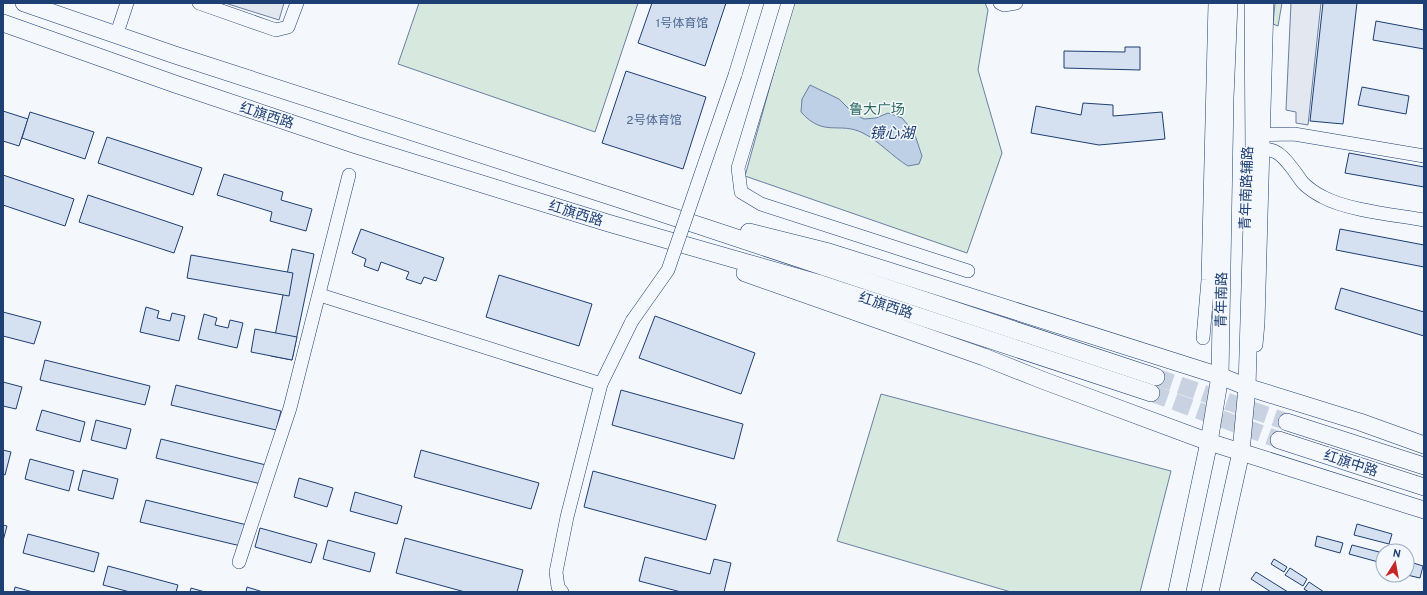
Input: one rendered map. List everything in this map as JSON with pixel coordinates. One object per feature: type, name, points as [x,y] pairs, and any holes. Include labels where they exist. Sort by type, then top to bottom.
[{"type":"main road","name":"红旗西路","points":[[3,23],[175,84],[341,140],[608,223],[821,284],[1153,385],[619,199],[116,36],[24,3]]},
{"type":"main road","name":"青年南路","points":[[1177,592],[1209,442],[1220,376],[1225,98],[1229,3]]},
{"type":"main road","name":"青年南路","points":[[1210,592],[1241,452],[1248,380],[1258,143],[1253,3]]},
{"type":"main road","points":[[619,199],[829,252],[1220,376],[1248,380],[1424,445]]},
{"type":"main road","points":[[608,223],[813,298],[984,356],[1042,380],[1209,442],[1424,510]]},
{"type":"main road","name":"红旗中路","points":[[1287,422],[1424,466]]},
{"type":"main road","name":"红旗中路","points":[[1279,440],[1424,487]]},
{"type":"lane","points":[[116,36],[127,3]]},
{"type":"lane","points":[[205,4],[276,30],[288,27],[297,3]]},
{"type":"lane","points":[[562,592],[558,587],[556,572],[559,556],[567,517],[601,384],[632,321],[668,270],[735,75],[757,3]]},
{"type":"lane","points":[[788,3],[738,168],[741,192],[761,204],[968,271]]},
{"type":"lane","points":[[1000,3],[1004,5],[1016,3]]},
{"type":"lane","points":[[1203,338],[1208,280],[1215,3]]},
{"type":"lane","name":"青年南路辅路","points":[[1258,143],[1266,3]]},
{"type":"lane","points":[[1258,143],[1294,134],[1424,156]]},
{"type":"lane","points":[[1258,143],[1283,156],[1305,184],[1323,198],[1342,205],[1424,220]]},
{"type":"lane","points":[[239,562],[290,408],[350,175]]},
{"type":"lane","points":[[320,295],[601,384]]},
{"type":"lane","points":[[1360,422],[1424,437]]},
{"type":"green space","points":[[419,3],[638,3],[595,132],[398,64]]},
{"type":"green space","name":"鲁大广场","points":[[793,3],[985,3],[988,10],[978,70],[1002,153],[967,253],[745,176]]},
{"type":"green space","points":[[1275,3],[1282,3],[1278,26],[1273,24]]},
{"type":"green space","points":[[881,394],[1171,471],[1140,592],[1011,592],[837,541]]},
{"type":"shaded area","points":[[225,3],[284,3],[279,20]]},
{"type":"shaded area","points":[[1291,3],[1321,3],[1308,125],[1296,123],[1296,112],[1286,110]]},
{"type":"water","name":"镜心湖","points":[[810,85],[839,99],[853,113],[864,119],[876,118],[888,113],[902,118],[914,132],[922,156],[919,164],[908,166],[875,140],[863,133],[846,128],[824,127],[809,120],[801,112],[802,99]]},
{"type":"building","points":[[652,3],[726,3],[705,66],[638,43]]},
{"type":"building","points":[[1323,3],[1357,3],[1343,124],[1310,121]]},
{"type":"building","points":[[1376,21],[1424,30],[1424,49],[1373,40]]},
{"type":"building","points":[[1125,47],[1140,47],[1140,70],[1064,68],[1064,51],[1125,52]]},
{"type":"building","points":[[626,71],[706,97],[683,169],[602,143]]},
{"type":"building","points":[[1362,87],[1409,96],[1406,114],[1358,105]]},
{"type":"building","points":[[1083,103],[1113,105],[1113,116],[1162,112],[1165,139],[1099,145],[1031,133],[1036,106],[1081,115]]},
{"type":"building","points":[[3,111],[28,119],[19,146],[3,141]]},
{"type":"building","points":[[30,112],[94,132],[85,159],[22,138]]},
{"type":"building","points":[[107,137],[202,168],[193,195],[98,163]]},
{"type":"building","points":[[1349,153],[1424,167],[1424,187],[1345,173]]},
{"type":"building","points":[[224,174],[283,192],[281,200],[312,209],[306,231],[270,221],[272,212],[217,195]]},
{"type":"building","points":[[3,175],[74,199],[65,226],[3,205]]},
{"type":"building","points":[[88,195],[183,227],[174,253],[79,222]]},
{"type":"building","points":[[361,229],[444,258],[436,281],[424,277],[421,284],[406,279],[409,272],[381,262],[378,271],[364,266],[366,259],[352,253]]},
{"type":"building","points":[[1340,229],[1424,245],[1424,267],[1336,250]]},
{"type":"building","points":[[292,249],[314,254],[292,360],[271,356]]},
{"type":"building","points":[[191,255],[293,273],[289,296],[187,278]]},
{"type":"building","points":[[499,275],[592,304],[579,346],[486,317]]},
{"type":"building","points":[[1341,288],[1424,312],[1424,336],[1335,309]]},
{"type":"building","points":[[146,307],[159,311],[157,318],[170,321],[172,313],[185,316],[179,341],[140,332]]},
{"type":"building","points":[[3,312],[41,322],[34,344],[3,336]]},
{"type":"building","points":[[204,314],[217,318],[215,325],[228,328],[230,320],[243,323],[237,348],[198,339]]},
{"type":"building","points":[[655,316],[755,353],[741,394],[639,358]]},
{"type":"building","points":[[255,329],[297,337],[292,360],[251,352]]},
{"type":"building","points":[[45,360],[150,386],[145,405],[40,380]]},
{"type":"building","points":[[3,382],[22,387],[16,409],[3,406]]},
{"type":"building","points":[[176,385],[281,411],[276,430],[171,405]]},
{"type":"building","points":[[621,390],[743,424],[734,459],[612,425]]},
{"type":"building","points":[[42,410],[85,422],[80,442],[36,430]]},
{"type":"building","points":[[96,420],[131,429],[126,449],[91,440]]},
{"type":"building","points":[[161,439],[266,465],[261,484],[156,458]]},
{"type":"building","points":[[3,450],[11,452],[5,475],[3,474]]},
{"type":"building","points":[[421,450],[539,483],[531,509],[414,477]]},
{"type":"building","points":[[30,459],[74,471],[69,491],[25,479]]},
{"type":"building","points":[[83,470],[118,479],[113,499],[78,490]]},
{"type":"building","points":[[593,471],[716,505],[706,540],[584,507]]},
{"type":"building","points":[[299,478],[333,488],[327,507],[294,497]]},
{"type":"building","points":[[355,492],[402,506],[397,524],[350,511]]},
{"type":"building","points":[[146,500],[251,526],[245,547],[140,522]]},
{"type":"building","points":[[1357,524],[1392,534],[1389,543],[1354,535]]},
{"type":"building","points":[[3,525],[7,526],[3,541]]},
{"type":"building","points":[[260,528],[317,544],[311,563],[255,547]]},
{"type":"building","points":[[28,534],[99,553],[94,572],[23,553]]},
{"type":"building","points":[[1317,536],[1343,543],[1340,553],[1315,546]]},
{"type":"building","points":[[405,538],[523,570],[517,592],[465,592],[396,573]]},
{"type":"building","points":[[328,540],[375,553],[370,572],[323,559]]},
{"type":"building","points":[[1352,545],[1375,551],[1375,561],[1349,554]]},
{"type":"building","points":[[645,557],[710,574],[714,559],[731,563],[724,592],[681,592],[639,581]]},
{"type":"building","points":[[1274,559],[1287,567],[1284,572],[1271,564]]},
{"type":"building","points":[[1415,564],[1423,566],[1420,578],[1415,577]]},
{"type":"building","points":[[108,566],[178,585],[176,592],[130,592],[103,585]]},
{"type":"building","points":[[1290,568],[1307,579],[1303,586],[1285,575]]},
{"type":"building","points":[[1256,572],[1288,592],[1271,592],[1251,579]]},
{"type":"building","points":[[1309,582],[1324,592],[1309,592],[1304,589]]},
{"type":"building","points":[[15,587],[33,592],[14,592]]},
{"type":"building","points":[[247,587],[263,592],[246,592]]},
{"type":"building","points":[[191,588],[205,592],[190,592]]},
{"type":"tunnel","points":[[1156,377],[1287,422]]},
{"type":"tunnel","points":[[1151,393],[1279,440]]}]
